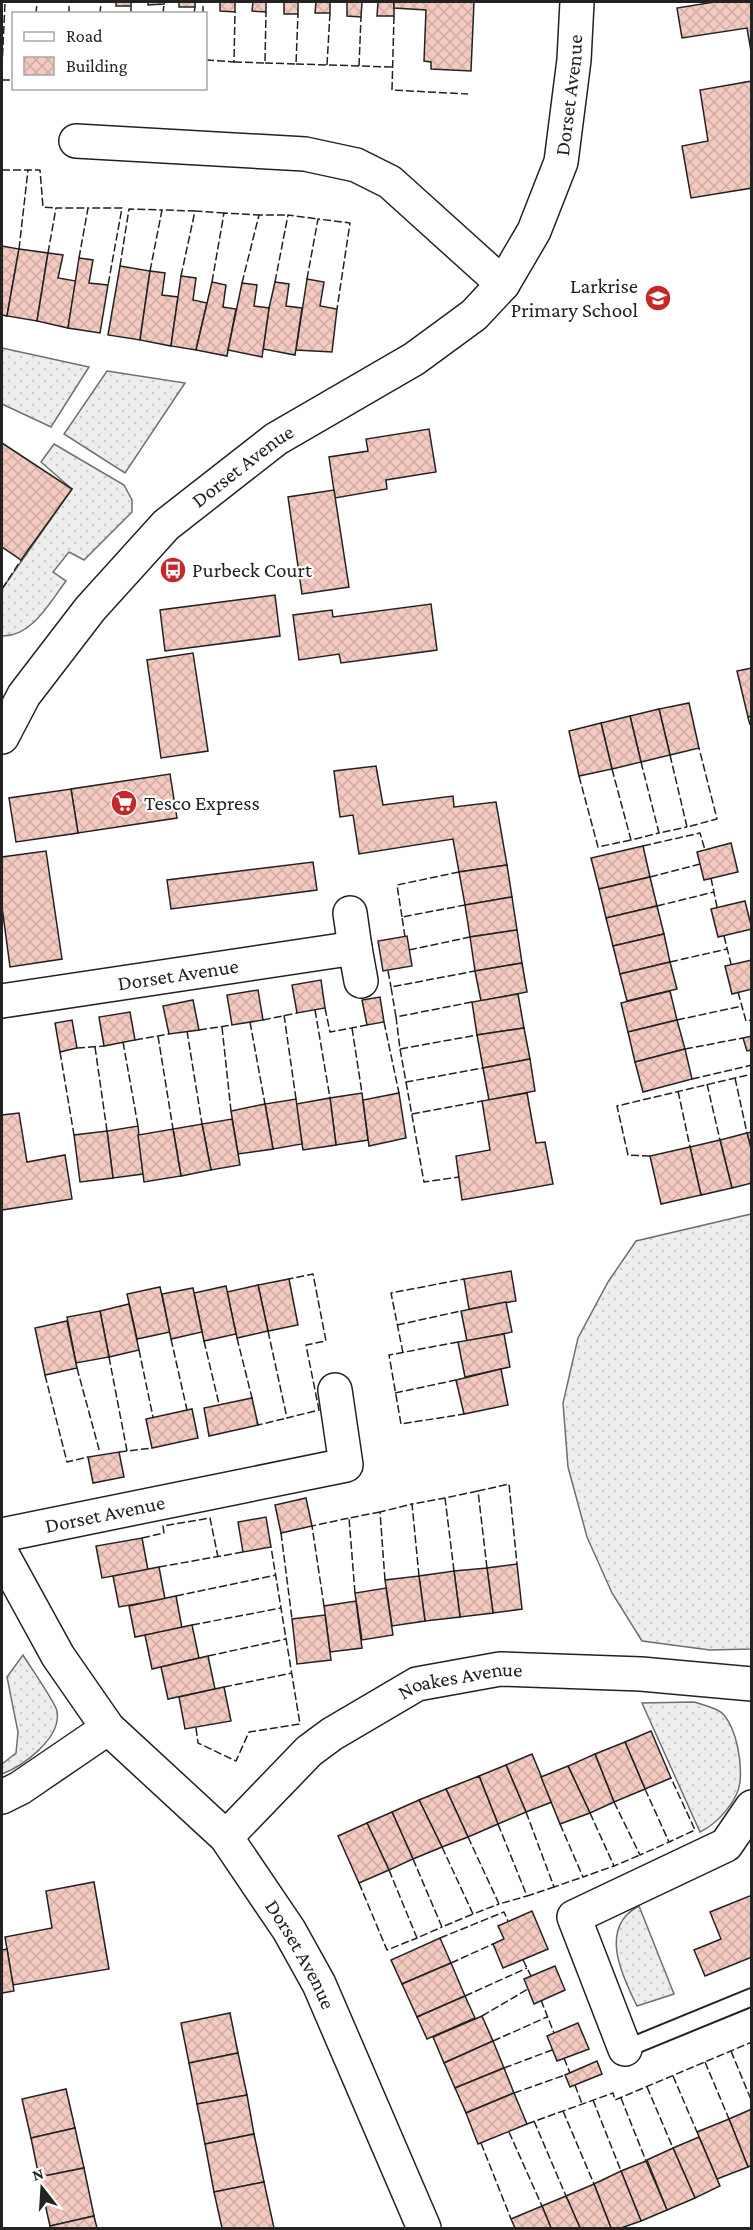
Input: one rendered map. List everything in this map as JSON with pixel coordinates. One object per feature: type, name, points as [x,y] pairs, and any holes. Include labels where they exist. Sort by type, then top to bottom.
[{"type":"street","name":"Dorset Avenue","points":[[2,737],[13,688],[90,609],[166,525],[276,439],[414,359],[474,315],[503,284],[534,231],[561,162],[574,60],[577,2]]},
{"type":"street","points":[[76,141],[305,154],[356,165],[390,182],[503,284]]},
{"type":"street","points":[[350,913],[361,981]]},
{"type":"street","name":"Dorset Avenue","points":[[2,1001],[355,948]]},
{"type":"street","name":"Dorset Avenue","points":[[2,1535],[346,1465],[335,1390]]},
{"type":"street","name":"Dorset Avenue","points":[[2,1554],[58,1656],[108,1728],[226,1837],[289,1930],[319,1984],[424,2229]]},
{"type":"street","name":"Noakes Avenue","points":[[226,1837],[309,1751],[332,1734],[417,1684],[500,1669],[641,1674],[750,1689]]},
{"type":"street","points":[[2,1797],[20,1788],[108,1728]]},
{"type":"street","points":[[625,2049],[574,1917],[726,1845],[752,1807]]},
{"type":"lane","points":[[625,2049],[752,1997]]},
{"type":"shaded area","points":[[2,348],[89,367],[51,427],[2,404]]},
{"type":"shaded area","points":[[107,371],[185,383],[125,473],[64,434]]},
{"type":"shaded area","points":[[54,444],[124,485],[132,500],[132,512],[84,560],[69,552],[53,572],[66,581],[47,608],[22,631],[2,636],[2,589],[72,489],[41,462]]},
{"type":"shaded area","points":[[751,1214],[751,1649],[710,1650],[642,1641],[612,1593],[587,1537],[568,1467],[563,1403],[578,1338],[608,1282],[636,1241]]},
{"type":"shaded area","points":[[23,1655],[55,1706],[57,1721],[47,1741],[39,1750],[20,1765],[2,1774],[2,1764],[16,1753],[18,1732],[7,1677]]},
{"type":"shaded area","points":[[694,1702],[715,1709],[724,1715],[738,1747],[740,1765],[740,1782],[731,1804],[720,1818],[700,1832],[642,1703]]},
{"type":"shaded area","points":[[639,1906],[674,1994],[637,2006],[620,1967],[616,1939],[619,1926],[627,1915]]},
{"type":"building","points":[[116,2],[131,2],[131,6],[116,6]]},
{"type":"building","points":[[148,2],[164,2],[164,4],[148,5]]},
{"type":"building","points":[[179,2],[195,2],[195,7],[179,7]]},
{"type":"building","points":[[220,2],[235,2],[235,12],[220,11]]},
{"type":"building","points":[[253,2],[266,2],[266,12],[252,11]]},
{"type":"building","points":[[284,2],[298,2],[298,14],[284,14]]},
{"type":"building","points":[[316,2],[330,2],[330,13],[315,13]]},
{"type":"building","points":[[347,2],[362,2],[361,17],[347,16]]},
{"type":"building","points":[[378,2],[394,2],[394,16],[377,16]]},
{"type":"building","points":[[394,2],[474,2],[471,71],[431,69],[431,62],[424,61],[426,10],[394,8]]},
{"type":"building","points":[[714,2],[752,2],[752,57],[747,28],[682,38],[677,8]]},
{"type":"building","points":[[752,81],[752,188],[691,198],[682,146],[708,141],[700,90]]},
{"type":"building","points":[[2,246],[19,249],[7,316],[2,315]]},
{"type":"building","points":[[19,249],[48,253],[37,321],[7,316]]},
{"type":"building","points":[[48,253],[63,255],[58,278],[76,281],[68,328],[37,321]]},
{"type":"building","points":[[79,258],[93,260],[89,283],[108,285],[100,333],[68,328]]},
{"type":"building","points":[[120,266],[150,271],[140,340],[108,335]]},
{"type":"building","points":[[150,271],[165,273],[162,295],[178,297],[171,346],[140,340]]},
{"type":"building","points":[[181,276],[196,278],[193,300],[207,303],[196,350],[171,346]]},
{"type":"building","points":[[307,279],[324,282],[320,306],[337,309],[332,352],[296,350]]},
{"type":"building","points":[[212,282],[226,285],[223,307],[236,309],[227,356],[196,350]]},
{"type":"building","points":[[275,282],[289,284],[286,306],[302,308],[295,355],[263,349]]},
{"type":"building","points":[[242,283],[257,285],[254,306],[269,308],[262,357],[228,350]]},
{"type":"building","points":[[429,429],[436,472],[386,480],[387,489],[335,498],[329,457],[368,451],[366,439]]},
{"type":"building","points":[[2,443],[72,489],[21,560],[2,547]]},
{"type":"building","points":[[334,490],[349,587],[302,594],[288,497]]},
{"type":"building","points":[[275,595],[280,636],[165,651],[160,610]]},
{"type":"building","points":[[431,604],[437,650],[341,663],[339,654],[299,660],[293,615],[332,610],[333,617]]},
{"type":"building","points":[[193,653],[208,751],[161,758],[147,660]]},
{"type":"building","points":[[752,668],[752,716],[748,717],[737,671]]},
{"type":"building","points":[[689,703],[699,748],[670,755],[659,709]]},
{"type":"building","points":[[659,709],[670,755],[641,762],[630,716]]},
{"type":"building","points":[[630,716],[641,762],[612,769],[601,723]]},
{"type":"building","points":[[601,723],[612,769],[579,776],[569,731]]},
{"type":"building","points":[[376,766],[383,805],[453,796],[454,807],[496,802],[507,865],[459,872],[453,839],[359,854],[353,815],[340,817],[334,771]]},
{"type":"building","name":"Tesco Express","points":[[170,774],[177,818],[78,833],[71,789]]},
{"type":"building","points":[[71,789],[78,833],[16,842],[9,798]]},
{"type":"building","points":[[731,843],[738,872],[704,880],[697,852]]},
{"type":"building","points":[[643,846],[650,877],[599,889],[591,858]]},
{"type":"building","points":[[46,851],[62,959],[10,967],[2,907],[2,857]]},
{"type":"building","points":[[313,862],[317,890],[171,909],[167,880]]},
{"type":"building","points":[[507,865],[512,897],[465,905],[459,872]]},
{"type":"building","points":[[650,877],[657,906],[606,918],[599,889]]},
{"type":"building","points":[[512,897],[517,930],[470,937],[465,905]]},
{"type":"building","points":[[745,901],[752,929],[718,937],[711,909]]},
{"type":"building","points":[[657,906],[664,934],[613,946],[606,918]]},
{"type":"building","points":[[517,930],[522,963],[475,971],[470,937]]},
{"type":"building","points":[[664,934],[670,962],[620,974],[613,946]]},
{"type":"building","points":[[407,936],[412,966],[383,971],[378,941]]},
{"type":"building","points":[[752,960],[752,989],[732,994],[725,966]]},
{"type":"building","points":[[670,962],[677,989],[627,1001],[620,974]]},
{"type":"building","points":[[522,963],[527,992],[481,1001],[475,971]]},
{"type":"building","points":[[321,980],[325,1008],[297,1013],[292,985]]},
{"type":"building","points":[[258,990],[263,1020],[232,1025],[227,995]]},
{"type":"building","points":[[670,991],[677,1020],[628,1032],[621,1003]]},
{"type":"building","points":[[518,994],[524,1028],[477,1035],[472,1002]]},
{"type":"building","points":[[380,997],[384,1022],[367,1025],[362,1000]]},
{"type":"building","points":[[193,1000],[199,1030],[169,1034],[163,1006]]},
{"type":"building","points":[[130,1012],[135,1040],[104,1046],[99,1017]]},
{"type":"building","points":[[72,1020],[77,1048],[60,1052],[55,1023]]},
{"type":"building","points":[[677,1020],[685,1049],[635,1062],[628,1032]]},
{"type":"building","points":[[524,1028],[530,1059],[483,1068],[477,1035]]},
{"type":"building","points":[[752,1036],[752,1050],[747,1051],[743,1038]]},
{"type":"building","points":[[685,1049],[692,1079],[643,1092],[635,1062]]},
{"type":"building","points":[[530,1059],[535,1091],[489,1100],[483,1068]]},
{"type":"building","points":[[362,1093],[368,1140],[336,1145],[330,1098]]},
{"type":"building","points":[[399,1093],[406,1138],[369,1146],[363,1100]]},
{"type":"building","points":[[527,1093],[536,1143],[545,1142],[553,1184],[462,1200],[456,1156],[490,1150],[482,1101]]},
{"type":"building","points":[[330,1098],[336,1145],[303,1150],[296,1104]]},
{"type":"building","points":[[296,1099],[302,1144],[273,1149],[265,1104]]},
{"type":"building","points":[[265,1104],[273,1149],[238,1154],[231,1111]]},
{"type":"building","points":[[19,1113],[27,1162],[65,1155],[72,1199],[2,1210],[2,1115]]},
{"type":"building","points":[[232,1119],[240,1165],[211,1170],[202,1124]]},
{"type":"building","points":[[202,1124],[211,1170],[181,1176],[173,1129]]},
{"type":"building","points":[[138,1126],[143,1174],[113,1178],[107,1131]]},
{"type":"building","points":[[173,1129],[181,1176],[144,1182],[138,1135]]},
{"type":"building","points":[[107,1131],[113,1178],[80,1182],[74,1135]]},
{"type":"building","points":[[752,1132],[752,1152],[747,1133]]},
{"type":"building","points":[[747,1133],[752,1152],[752,1183],[732,1188],[720,1140]]},
{"type":"building","points":[[720,1140],[732,1188],[701,1195],[690,1147]]},
{"type":"building","points":[[690,1147],[701,1195],[661,1204],[650,1156]]},
{"type":"building","points":[[511,1271],[516,1301],[469,1309],[464,1279]]},
{"type":"building","points":[[289,1279],[298,1325],[268,1331],[258,1285]]},
{"type":"building","points":[[258,1285],[268,1331],[237,1338],[227,1292]]},
{"type":"building","points":[[226,1286],[236,1334],[204,1341],[194,1293]]},
{"type":"building","points":[[160,1287],[170,1332],[137,1339],[127,1294]]},
{"type":"building","points":[[193,1288],[202,1332],[171,1339],[162,1294]]},
{"type":"building","points":[[506,1302],[512,1332],[467,1341],[461,1311]]},
{"type":"building","points":[[129,1304],[139,1350],[109,1357],[100,1311]]},
{"type":"building","points":[[100,1311],[109,1357],[76,1363],[67,1317]]},
{"type":"building","points":[[67,1321],[77,1368],[45,1375],[35,1328]]},
{"type":"building","points":[[504,1334],[510,1367],[465,1377],[458,1342]]},
{"type":"building","points":[[501,1369],[508,1405],[464,1414],[456,1380]]},
{"type":"building","points":[[252,1398],[258,1425],[209,1436],[204,1408]]},
{"type":"building","points":[[192,1409],[198,1438],[152,1448],[146,1419]]},
{"type":"building","points":[[119,1452],[124,1477],[93,1483],[88,1457]]},
{"type":"building","points":[[306,1498],[312,1526],[281,1533],[275,1505]]},
{"type":"building","points":[[266,1517],[271,1547],[243,1552],[238,1522]]},
{"type":"building","points":[[142,1538],[148,1570],[102,1578],[96,1546]]},
{"type":"building","points":[[517,1564],[522,1609],[493,1613],[487,1568]]},
{"type":"building","points":[[159,1567],[165,1599],[119,1607],[113,1576]]},
{"type":"building","points":[[487,1568],[493,1613],[460,1617],[454,1571]]},
{"type":"building","points":[[454,1571],[460,1617],[425,1621],[419,1576]]},
{"type":"building","points":[[419,1576],[425,1621],[392,1626],[385,1580]]},
{"type":"building","points":[[386,1588],[393,1635],[362,1640],[355,1593]]},
{"type":"building","points":[[176,1596],[182,1628],[135,1637],[129,1606]]},
{"type":"building","points":[[356,1601],[362,1648],[330,1652],[324,1606]]},
{"type":"building","points":[[325,1615],[331,1660],[297,1664],[292,1619]]},
{"type":"building","points":[[192,1625],[199,1658],[152,1669],[145,1635]]},
{"type":"building","points":[[208,1656],[215,1689],[168,1699],[161,1667]]},
{"type":"building","points":[[224,1687],[231,1721],[185,1729],[179,1697]]},
{"type":"building","points":[[651,1731],[671,1778],[645,1789],[625,1742]]},
{"type":"building","points":[[625,1742],[645,1789],[614,1802],[595,1754]]},
{"type":"building","points":[[532,1754],[552,1802],[526,1812],[506,1765]]},
{"type":"building","points":[[595,1754],[614,1802],[590,1813],[568,1766]]},
{"type":"building","points":[[506,1765],[526,1812],[498,1824],[479,1776]]},
{"type":"building","points":[[568,1766],[590,1813],[560,1824],[541,1777]]},
{"type":"building","points":[[479,1776],[498,1824],[468,1837],[446,1789]]},
{"type":"building","points":[[446,1789],[468,1837],[442,1847],[419,1800]]},
{"type":"building","points":[[419,1800],[442,1847],[413,1859],[392,1812]]},
{"type":"building","points":[[392,1812],[413,1859],[389,1870],[367,1823]]},
{"type":"building","points":[[367,1823],[389,1870],[359,1883],[338,1836]]},
{"type":"building","points":[[94,1882],[109,1969],[13,1985],[5,1937],[52,1928],[46,1891]]},
{"type":"building","points":[[752,1895],[752,1957],[705,1976],[694,1950],[721,1939],[710,1912]]},
{"type":"building","points":[[532,1911],[548,1949],[503,1968],[493,1944],[504,1939],[498,1926]]},
{"type":"building","points":[[440,1938],[451,1963],[402,1984],[391,1960]]},
{"type":"building","points":[[7,1949],[14,1991],[2,1993],[2,1950]]},
{"type":"building","points":[[451,1963],[465,1996],[417,2017],[402,1984]]},
{"type":"building","points":[[555,1966],[565,1990],[534,2004],[524,1979]]},
{"type":"building","points":[[465,1996],[475,2018],[427,2039],[417,2017]]},
{"type":"building","points":[[230,2013],[238,2053],[189,2063],[181,2023]]},
{"type":"building","points":[[482,2016],[493,2041],[444,2063],[433,2037]]},
{"type":"building","points":[[578,2023],[589,2049],[557,2061],[547,2036]]},
{"type":"building","points":[[493,2041],[504,2068],[455,2088],[444,2063]]},
{"type":"building","points":[[238,2053],[247,2095],[197,2104],[189,2063]]},
{"type":"building","points":[[597,2061],[602,2074],[570,2087],[565,2075]]},
{"type":"building","points":[[504,2068],[514,2093],[466,2113],[455,2088]]},
{"type":"building","points":[[66,2089],[75,2128],[31,2138],[22,2099]]},
{"type":"building","points":[[514,2093],[527,2124],[478,2144],[466,2113]]},
{"type":"building","points":[[247,2095],[254,2134],[205,2144],[197,2104]]},
{"type":"building","points":[[752,2109],[752,2165],[748,2167],[729,2119]]},
{"type":"building","points":[[729,2119],[748,2167],[717,2179],[697,2132]]},
{"type":"building","points":[[75,2128],[84,2168],[39,2177],[31,2138]]},
{"type":"building","points":[[254,2134],[264,2182],[214,2192],[205,2144]]},
{"type":"building","points":[[699,2137],[720,2186],[695,2198],[673,2148]]},
{"type":"building","points":[[673,2148],[695,2198],[667,2210],[647,2160]]},
{"type":"building","points":[[646,2161],[667,2210],[641,2221],[621,2171]]},
{"type":"building","points":[[84,2168],[94,2216],[50,2226],[39,2177]]},
{"type":"building","points":[[621,2171],[641,2221],[621,2228],[611,2228],[594,2184]]},
{"type":"building","points":[[264,2182],[274,2228],[222,2228],[214,2192]]},
{"type":"building","points":[[594,2184],[611,2228],[580,2228],[566,2196]]},
{"type":"building","points":[[566,2196],[580,2228],[551,2228],[542,2206]]},
{"type":"building","points":[[542,2206],[551,2228],[515,2228],[511,2219]]},
{"type":"building","points":[[94,2216],[97,2228],[50,2228],[50,2226]]},
{"type":"fence","points":[[2,67],[5,2]]},
{"type":"fence","points":[[36,12],[37,2]]},
{"type":"fence","points":[[69,2],[69,12]]},
{"type":"fence","points":[[100,12],[101,2]]},
{"type":"fence","points":[[203,2],[203,12]]},
{"type":"fence","points":[[163,12],[164,4]]},
{"type":"fence","points":[[131,6],[131,12]]},
{"type":"fence","points":[[194,12],[195,7]]},
{"type":"fence","points":[[207,60],[234,62],[235,12]]},
{"type":"fence","points":[[234,62],[265,63],[266,12]]},
{"type":"fence","points":[[327,65],[330,13]]},
{"type":"fence","points":[[265,63],[296,64],[298,14]]},
{"type":"fence","points":[[394,16],[392,90],[468,94]]},
{"type":"fence","points":[[359,66],[361,17]]},
{"type":"fence","points":[[296,64],[393,67]]},
{"type":"fence","points":[[2,80],[12,80]]},
{"type":"fence","points":[[2,170],[40,170],[43,207],[56,208]]},
{"type":"fence","points":[[19,249],[28,170]]},
{"type":"fence","points":[[48,253],[56,208],[88,208]]},
{"type":"fence","points":[[79,258],[88,208],[122,208],[108,285]]},
{"type":"fence","points":[[120,266],[129,209],[162,210]]},
{"type":"fence","points":[[150,271],[162,210],[195,211]]},
{"type":"fence","points":[[181,276],[195,211],[224,213]]},
{"type":"fence","points":[[212,282],[224,213],[259,215]]},
{"type":"fence","points":[[242,283],[259,215],[288,215]]},
{"type":"fence","points":[[275,282],[288,215],[318,219]]},
{"type":"fence","points":[[307,279],[318,219],[350,223],[337,309]]},
{"type":"fence","points":[[2,589],[21,560]]},
{"type":"fence","points":[[748,717],[752,733]]},
{"type":"fence","points":[[670,755],[687,827],[717,819],[699,748]]},
{"type":"fence","points":[[641,762],[659,833],[687,827]]},
{"type":"fence","points":[[612,769],[631,840],[659,833]]},
{"type":"fence","points":[[579,776],[598,847],[631,840]]},
{"type":"fence","points":[[643,846],[700,833],[705,850]]},
{"type":"fence","points":[[650,877],[700,864]]},
{"type":"fence","points":[[402,917],[397,885],[459,872]]},
{"type":"fence","points":[[711,878],[717,907]]},
{"type":"fence","points":[[657,906],[714,892]]},
{"type":"fence","points":[[405,937],[402,917],[465,905]]},
{"type":"fence","points":[[724,936],[731,964]]},
{"type":"fence","points":[[409,950],[470,937]]},
{"type":"fence","points":[[670,962],[727,949]]},
{"type":"fence","points":[[388,971],[391,987]]},
{"type":"fence","points":[[396,1017],[391,987],[475,971]]},
{"type":"fence","points":[[738,992],[746,1021],[752,1020]]},
{"type":"fence","points":[[472,1002],[396,1017],[400,1049],[477,1035]]},
{"type":"fence","points":[[677,1020],[742,1006]]},
{"type":"fence","points":[[325,1008],[330,1032],[367,1025]]},
{"type":"fence","points":[[315,1010],[330,1098]]},
{"type":"fence","points":[[263,1020],[297,1013]]},
{"type":"fence","points":[[284,1015],[296,1099]]},
{"type":"fence","points":[[250,1022],[265,1104]]},
{"type":"fence","points":[[384,1022],[399,1093]]},
{"type":"fence","points":[[199,1030],[232,1025]]},
{"type":"fence","points":[[222,1027],[231,1111]]},
{"type":"fence","points":[[352,1028],[362,1093]]},
{"type":"fence","points":[[187,1031],[202,1124]]},
{"type":"fence","points":[[135,1040],[169,1034]]},
{"type":"fence","points":[[158,1036],[173,1129]]},
{"type":"fence","points":[[685,1049],[743,1038]]},
{"type":"fence","points":[[123,1042],[138,1126]]},
{"type":"fence","points":[[77,1048],[104,1046]]},
{"type":"fence","points":[[95,1047],[107,1131]]},
{"type":"fence","points":[[400,1049],[406,1082],[483,1068]]},
{"type":"fence","points":[[60,1052],[74,1135]]},
{"type":"fence","points":[[692,1079],[752,1065]]},
{"type":"fence","points":[[650,1156],[628,1155],[617,1106],[752,1074]]},
{"type":"fence","points":[[735,1078],[747,1133]]},
{"type":"fence","points":[[406,1082],[424,1182],[459,1177]]},
{"type":"fence","points":[[707,1084],[720,1140]]},
{"type":"fence","points":[[678,1091],[690,1147]]},
{"type":"fence","points":[[412,1114],[482,1101]]},
{"type":"fence","points":[[268,1331],[287,1418],[319,1410],[306,1345],[326,1341],[313,1274],[289,1279]]},
{"type":"fence","points":[[403,1353],[391,1293],[464,1279]]},
{"type":"fence","points":[[397,1325],[461,1311]]},
{"type":"fence","points":[[237,1338],[253,1402]]},
{"type":"fence","points":[[171,1339],[187,1410]]},
{"type":"fence","points":[[204,1341],[219,1404]]},
{"type":"fence","points":[[458,1342],[389,1355],[401,1424],[464,1414]]},
{"type":"fence","points":[[139,1350],[153,1417]]},
{"type":"fence","points":[[109,1357],[127,1451]]},
{"type":"fence","points":[[77,1368],[100,1453]]},
{"type":"fence","points":[[45,1375],[67,1462],[88,1457]]},
{"type":"fence","points":[[395,1393],[456,1380]]},
{"type":"fence","points":[[257,1422],[258,1425],[287,1418]]},
{"type":"fence","points":[[119,1452],[152,1448]]},
{"type":"fence","points":[[487,1568],[478,1491],[509,1484],[517,1564]]},
{"type":"fence","points":[[454,1571],[445,1498],[478,1491]]},
{"type":"fence","points":[[419,1576],[412,1504],[445,1498]]},
{"type":"fence","points":[[385,1580],[380,1512],[412,1504]]},
{"type":"fence","points":[[355,1593],[349,1518],[380,1512]]},
{"type":"fence","points":[[142,1538],[164,1533],[163,1526],[210,1518],[218,1557]]},
{"type":"fence","points":[[324,1606],[312,1526],[349,1518]]},
{"type":"fence","points":[[281,1533],[292,1619]]},
{"type":"fence","points":[[196,1728],[198,1743],[236,1761],[249,1732],[300,1724],[271,1547]]},
{"type":"fence","points":[[159,1567],[243,1552]]},
{"type":"fence","points":[[176,1596],[276,1575]]},
{"type":"fence","points":[[192,1625],[281,1608]]},
{"type":"fence","points":[[208,1656],[286,1639]]},
{"type":"fence","points":[[224,1687],[292,1673]]},
{"type":"fence","points":[[645,1789],[669,1842],[695,1830],[671,1778]]},
{"type":"fence","points":[[614,1802],[640,1855],[669,1842]]},
{"type":"fence","points":[[526,1812],[554,1887],[583,1877]]},
{"type":"fence","points":[[590,1813],[614,1866],[640,1855]]},
{"type":"fence","points":[[498,1824],[527,1896],[554,1887]]},
{"type":"fence","points":[[560,1824],[583,1877],[614,1866]]},
{"type":"fence","points":[[468,1837],[499,1904],[527,1896]]},
{"type":"fence","points":[[442,1847],[473,1914],[499,1904]]},
{"type":"fence","points":[[413,1859],[442,1927],[473,1914]]},
{"type":"fence","points":[[389,1870],[417,1938],[442,1927]]},
{"type":"fence","points":[[359,1883],[387,1950],[417,1938]]},
{"type":"fence","points":[[440,1938],[504,1912],[508,1921]]},
{"type":"fence","points":[[451,1963],[493,1944]]},
{"type":"fence","points":[[523,1960],[531,1976]]},
{"type":"fence","points":[[465,1996],[527,1968]]},
{"type":"fence","points":[[482,2016],[528,1989]]},
{"type":"fence","points":[[541,2000],[554,2033]]},
{"type":"fence","points":[[493,2041],[547,2017]]},
{"type":"fence","points":[[527,2124],[613,2093],[615,2100],[752,2042]]},
{"type":"fence","points":[[504,2068],[552,2050]]},
{"type":"fence","points":[[731,2051],[752,2102]]},
{"type":"fence","points":[[564,2058],[570,2073]]},
{"type":"fence","points":[[705,2062],[729,2119]]},
{"type":"fence","points":[[514,2093],[565,2075]]},
{"type":"fence","points":[[673,2076],[697,2132]]},
{"type":"fence","points":[[575,2085],[582,2104]]},
{"type":"fence","points":[[647,2087],[673,2148]]},
{"type":"fence","points":[[621,2098],[646,2161]]},
{"type":"fence","points":[[593,2100],[621,2171]]},
{"type":"fence","points":[[563,2111],[594,2184]]},
{"type":"fence","points":[[534,2121],[566,2196]]},
{"type":"fence","points":[[509,2132],[542,2206]]},
{"type":"fence","points":[[481,2143],[511,2219]]},
{"type":"place","name":"Larkrise Primary School","points":[[658,298]]},
{"type":"place","name":"Purbeck Court","points":[[173,570]]},
{"type":"place","name":"Tesco Express","points":[[124,803]]}]
